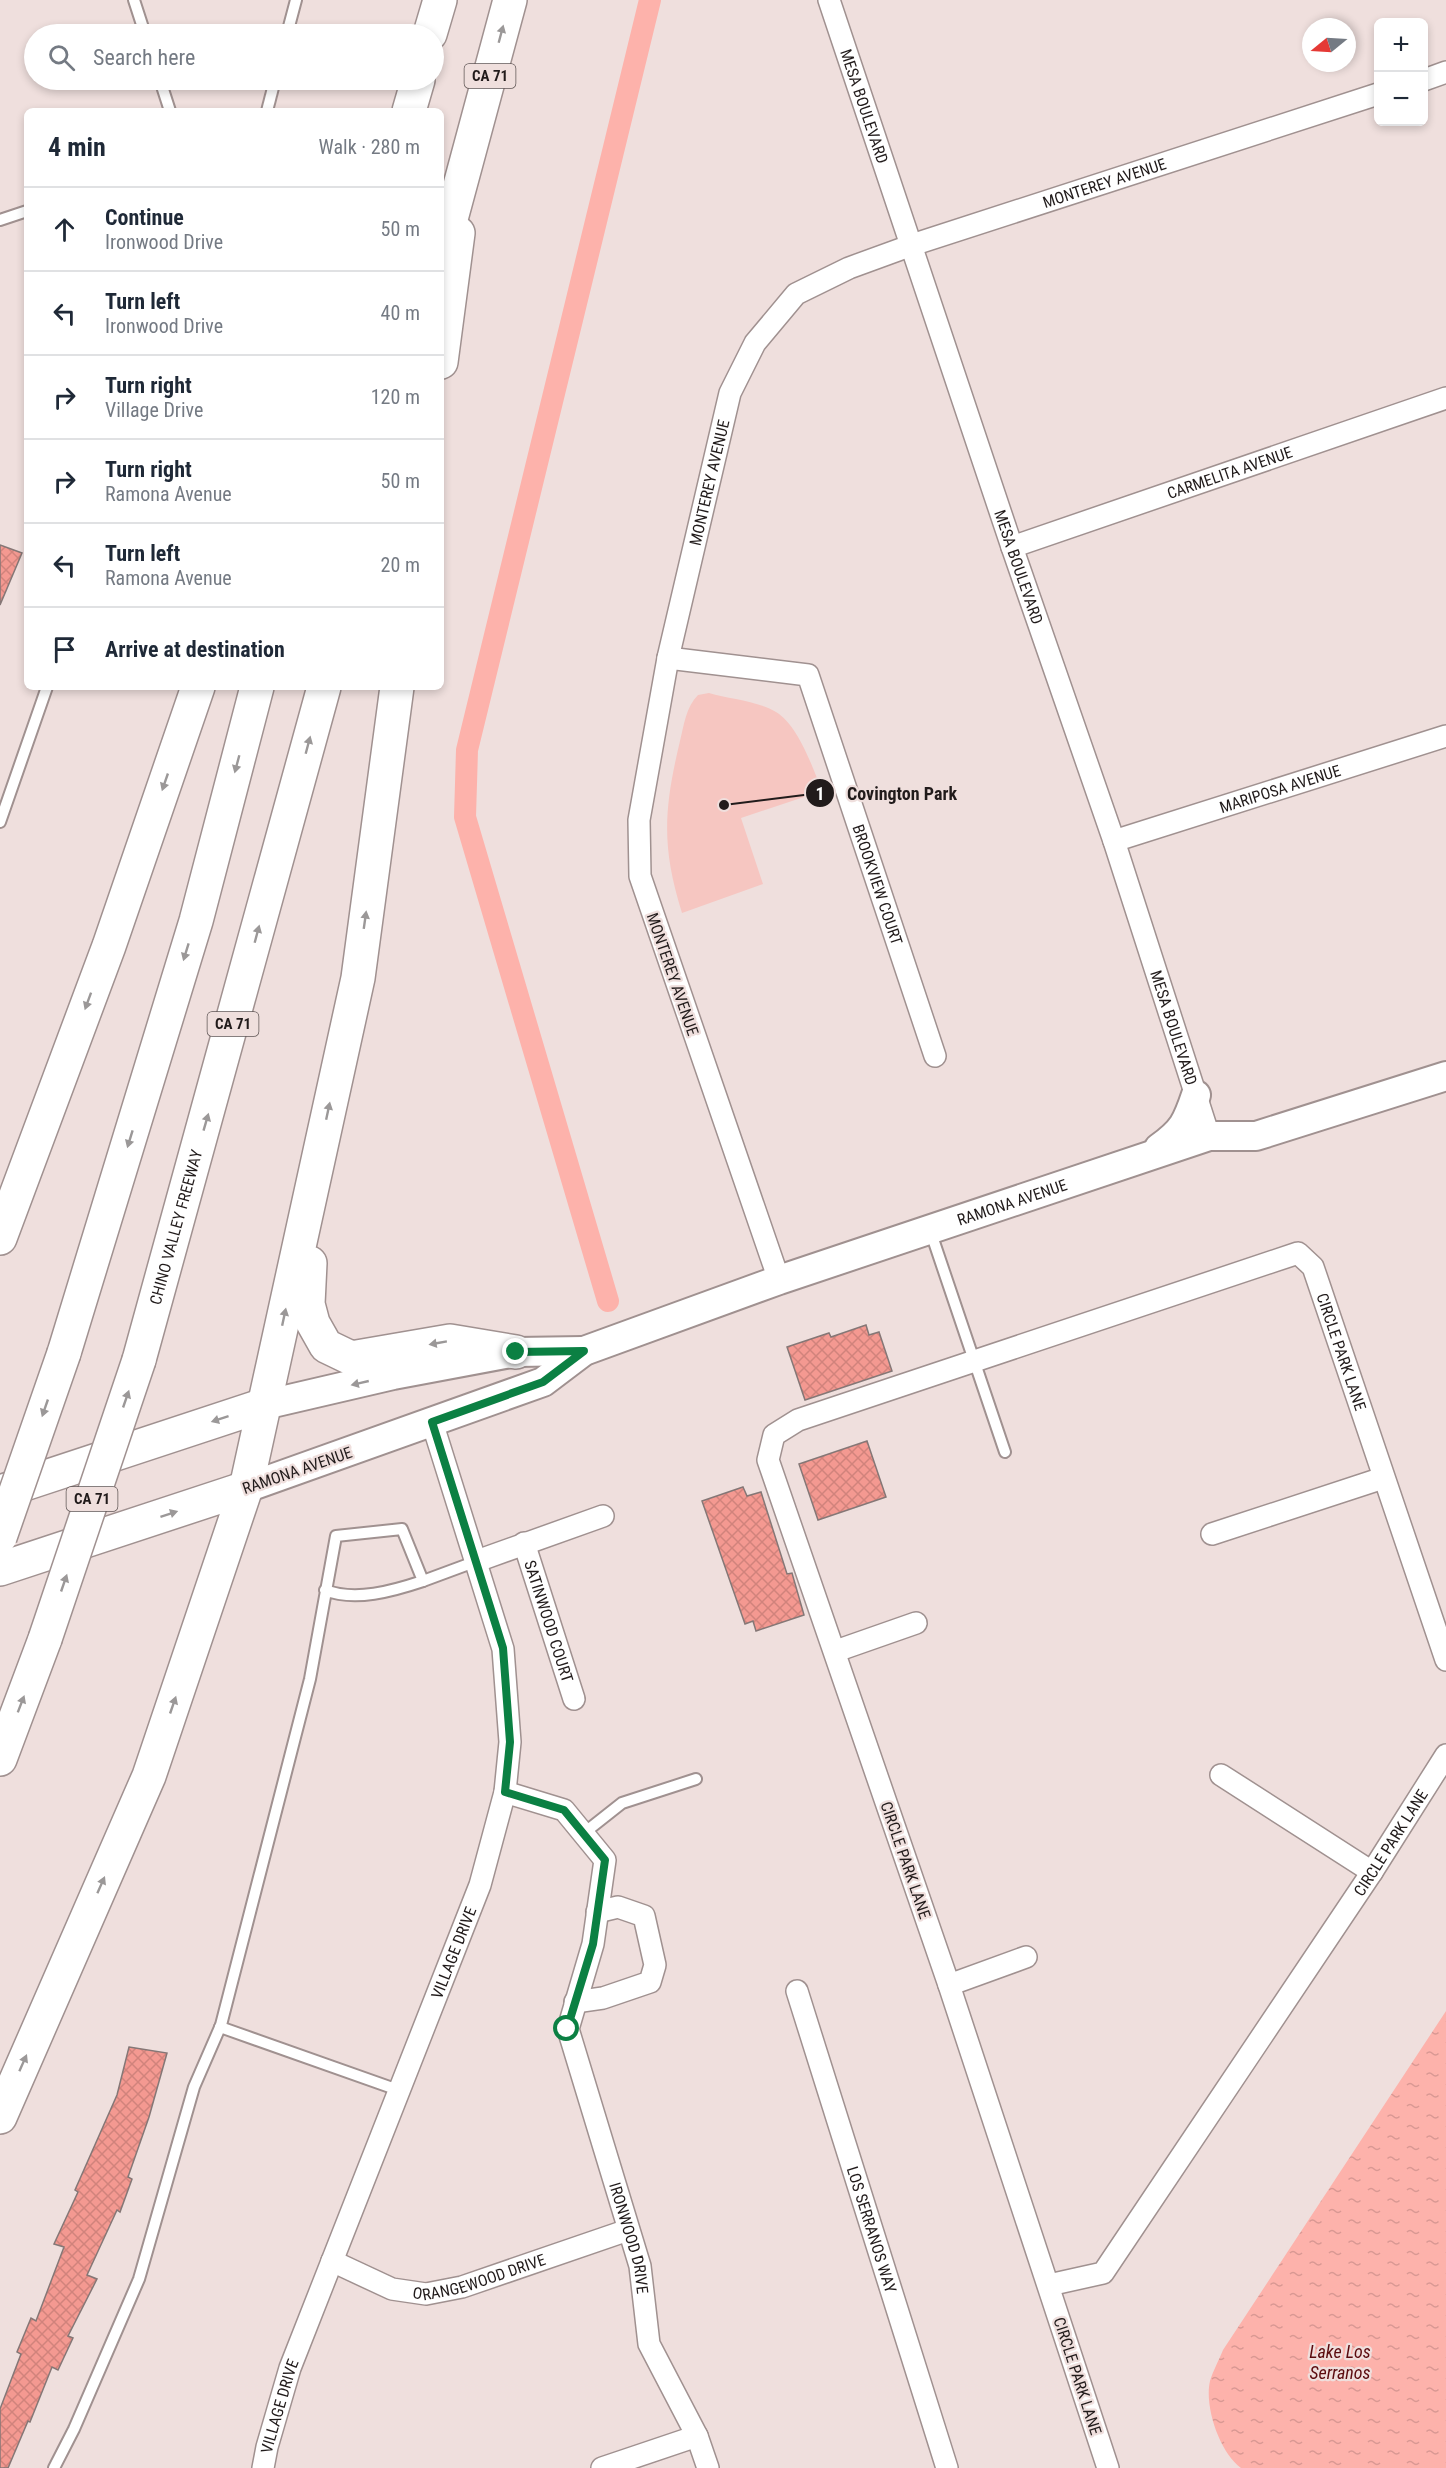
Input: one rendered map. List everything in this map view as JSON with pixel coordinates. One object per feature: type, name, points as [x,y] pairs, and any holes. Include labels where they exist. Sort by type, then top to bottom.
[{"type":"main road","points":[[433,24],[440,0]]},
{"type":"main road","name":"CA 71","points":[[444,245],[510,0]]},
{"type":"main road","points":[[410,108],[415,90]]},
{"type":"main road","points":[[444,340],[470,151]]},
{"type":"main road","points":[[0,1238],[109,946],[197,690]]},
{"type":"main road","points":[[0,1537],[64,1353],[196,921],[256,690]]},
{"type":"main road","name":"CHINO VALLEY FREEWAY","points":[[0,1759],[45,1639],[139,1360],[323,690]]},
{"type":"main road","points":[[0,2117],[149,1776],[246,1488],[358,978],[397,690]]},
{"type":"main road","points":[[316,1168],[308,1304],[313,1323],[326,1346],[351,1358],[450,1341],[516,1352]]},
{"type":"main road","name":"RAMONA AVENUE","points":[[0,1492],[264,1405]]},
{"type":"main road","name":"RAMONA AVENUE","points":[[0,1569],[246,1488]]},
{"type":"street","name":"MESA BOULEVARD","points":[[829,0],[1012,547],[1114,841],[1209,1136]]},
{"type":"street","points":[[1428,79],[1446,72]]},
{"type":"street","name":"MONTEREY AVENUE","points":[[779,1280],[640,876],[639,819],[668,658],[730,393],[755,343],[796,294],[849,268],[912,245],[1374,95]]},
{"type":"street","name":"CARMELITA AVENUE","points":[[1012,547],[1446,398]]},
{"type":"street","name":"BROOKVIEW COURT","points":[[668,658],[808,675],[935,1056]]},
{"type":"street","name":"MARIPOSA AVENUE","points":[[1114,841],[1446,736]]},
{"type":"street","name":"RAMONA AVENUE","points":[[246,1488],[543,1382],[584,1351],[779,1280],[1209,1136],[1256,1136],[1446,1076]]},
{"type":"street","points":[[1134,1161],[1177,1136],[1187,1123],[1196,1095]]},
{"type":"street","name":"CIRCLE PARK LANE","points":[[1108,2468],[949,1985],[836,1651],[768,1460],[774,1435],[798,1420],[1298,1253],[1313,1267],[1446,1660]]},
{"type":"street","name":"RAMONA AVENUE","points":[[264,1405],[393,1375],[516,1352],[584,1351]]},
{"type":"street","name":"VILLAGE DRIVE","points":[[263,2468],[290,2368],[401,2091],[480,1885],[505,1792],[510,1742],[503,1648],[432,1422]]},
{"type":"street","points":[[1212,1534],[1383,1478]]},
{"type":"street","name":"SATINWOOD COURT","points":[[477,1561],[603,1516]]},
{"type":"street","name":"SATINWOOD COURT","points":[[524,1543],[574,1699]]},
{"type":"street","points":[[836,1651],[916,1623]]},
{"type":"street","name":"CIRCLE PARK LANE","points":[[1049,2285],[1103,2273],[1372,1872],[1446,1755]]},
{"type":"street","points":[[1221,1775],[1372,1872]]},
{"type":"street","name":"IRONWOOD DRIVE","points":[[505,1792],[564,1810],[605,1860],[593,1944],[567,2029],[627,2230],[640,2266],[649,2344],[697,2436],[708,2468]]},
{"type":"street","points":[[575,2002],[603,1998],[650,1982],[655,1965],[644,1916],[618,1907],[597,1912]]},
{"type":"street","points":[[949,1985],[1026,1957]]},
{"type":"street","name":"LOS SERRANOS WAY","points":[[797,1991],[947,2468]]},
{"type":"street","name":"ORANGEWOOD DRIVE","points":[[332,2261],[392,2289],[426,2294],[462,2287],[627,2230]]},
{"type":"street","points":[[602,2468],[697,2436]]},
{"type":"lane","points":[[134,0],[142,24]]},
{"type":"lane","points":[[290,24],[296,0]]},
{"type":"lane","points":[[163,90],[169,108]]},
{"type":"lane","points":[[268,108],[272,90]]},
{"type":"lane","points":[[0,220],[24,212]]},
{"type":"lane","points":[[0,822],[46,690]]},
{"type":"lane","points":[[929,1230],[1005,1452]]},
{"type":"lane","points":[[54,2468],[74,2429],[139,2279],[194,2087],[220,2027],[310,1679],[336,1536],[402,1529],[423,1581]]},
{"type":"lane","points":[[325,1590],[340,1596],[396,1590],[477,1561]]},
{"type":"lane","points":[[584,1833],[622,1803],[696,1779]]},
{"type":"lane","points":[[220,2027],[401,2091]]},
{"type":"shaded area","points":[[709,693],[761,705],[784,718],[804,748],[822,791],[741,818],[763,884],[682,913],[675,889],[668,847],[668,807],[688,711],[698,695]]},
{"type":"water","name":"Lake Los Serranos","points":[[1446,2011],[1446,2468],[1241,2468],[1226,2452],[1220,2441],[1209,2403],[1210,2381],[1223,2350]]},
{"type":"building","points":[[0,545],[22,553],[0,605]]},
{"type":"building","points":[[866,1325],[869,1335],[879,1332],[892,1371],[805,1400],[787,1347],[829,1333],[831,1337]]},
{"type":"building","points":[[867,1441],[886,1497],[818,1520],[799,1464]]},
{"type":"building","points":[[743,1487],[747,1496],[761,1492],[787,1574],[792,1573],[804,1615],[756,1631],[753,1621],[745,1624],[702,1501]]},
{"type":"building","points":[[129,2047],[167,2053],[149,2117],[128,2177],[132,2179],[120,2212],[117,2210],[87,2275],[97,2279],[68,2336],[73,2338],[58,2370],[52,2367],[8,2468],[0,2468],[0,2409],[21,2354],[17,2352],[31,2318],[36,2321],[64,2247],[54,2244],[78,2192],[75,2190],[117,2095]]},
{"type":"waterway","points":[[608,1301],[465,817],[467,750],[650,0]]},
{"type":"place","name":"Covington Park","points":[[724,805]]},
{"type":"route","points":[[516,1352],[584,1351],[543,1382],[432,1422],[503,1648],[510,1742],[505,1792],[564,1810],[605,1860],[593,1944],[567,2029]]}]
